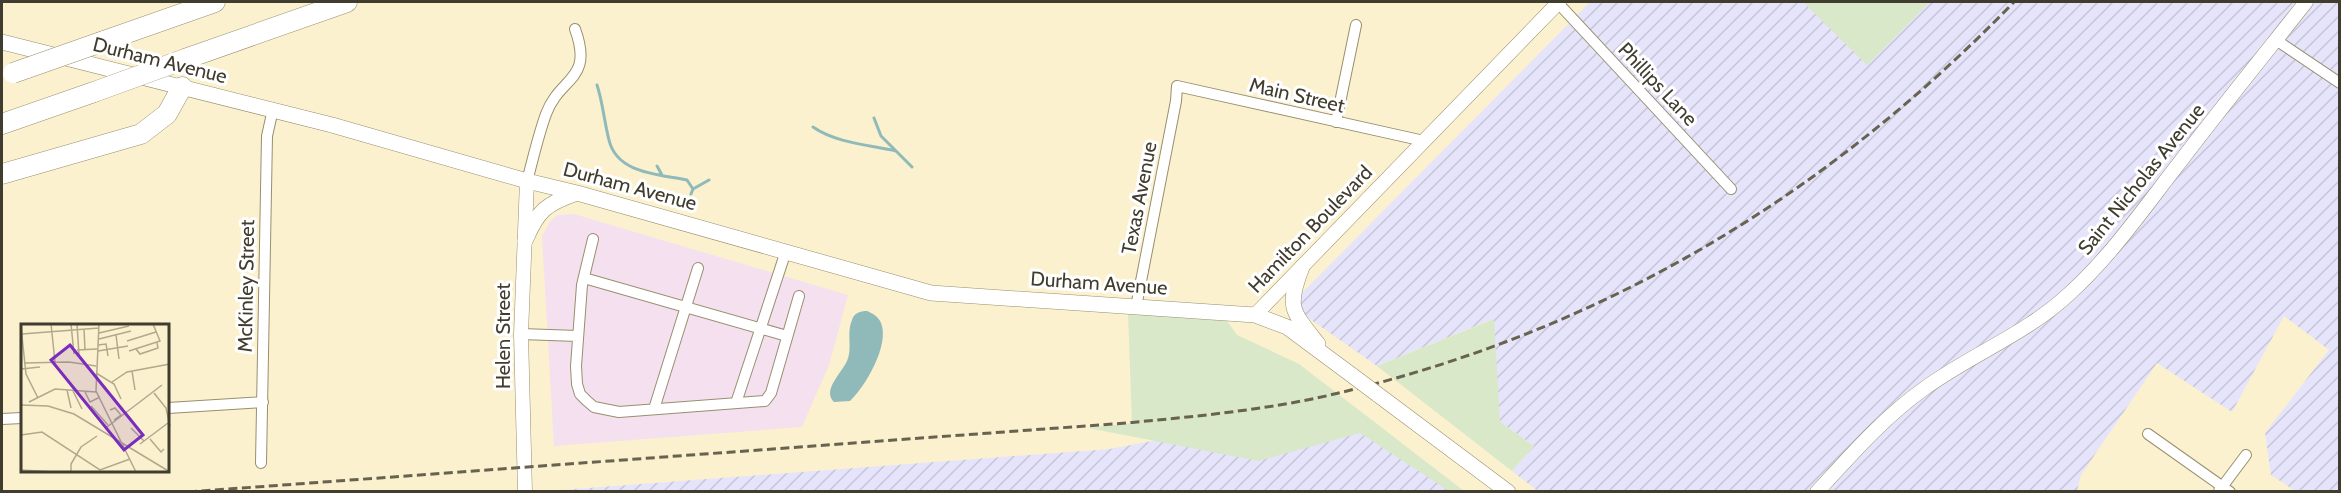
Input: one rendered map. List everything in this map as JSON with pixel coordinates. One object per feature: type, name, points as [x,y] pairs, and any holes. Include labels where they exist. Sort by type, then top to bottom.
[{"type":"highway","points":[[7,75],[215,2]]},
{"type":"highway","points":[[2,124],[347,2]]},
{"type":"highway","points":[[2,174],[141,134],[167,114],[182,87]]},
{"type":"main road","name":"Durham Avenue","points":[[2,42],[385,139],[527,181],[578,193],[931,293],[1256,315]]},
{"type":"main road","points":[[525,241],[534,220],[546,206],[578,193]]},
{"type":"main road","points":[[1302,267],[1292,292],[1293,306],[1300,321],[1331,360]]},
{"type":"main road","name":"Hamilton Boulevard","points":[[1256,315],[1287,327],[1508,492]]},
{"type":"street","name":"Hamilton Boulevard","points":[[1256,315],[1559,2]]},
{"type":"street","name":"Phillips Lane","points":[[1559,2],[1731,189]]},
{"type":"street","name":"Saint Nicholas Avenue","points":[[1817,492],[1877,428],[1923,389],[2041,318],[2089,275],[2131,227],[2306,2]]},
{"type":"street","points":[[1336,122],[1356,25]]},
{"type":"street","points":[[527,181],[540,131],[552,99],[573,80],[578,68],[581,46],[575,29]]},
{"type":"street","points":[[2276,40],[2340,83]]},
{"type":"street","name":"Main Street","points":[[1176,101],[1176,86],[1424,141]]},
{"type":"street","name":"Texas Avenue","points":[[1136,307],[1176,101]]},
{"type":"street","name":"McKinley Street","points":[[261,464],[267,136],[273,110]]},
{"type":"street","name":"Helen Street","points":[[525,492],[521,334],[527,181]]},
{"type":"street","points":[[593,239],[584,278],[578,336],[577,384],[580,394],[594,407],[613,411],[765,401],[771,393],[799,296]]},
{"type":"street","points":[[736,403],[786,251]]},
{"type":"street","points":[[654,409],[698,268]]},
{"type":"street","points":[[584,278],[787,336]]},
{"type":"street","points":[[521,334],[578,336]]},
{"type":"street","points":[[170,408],[262,402]]},
{"type":"street","points":[[2,419],[21,418]]},
{"type":"street","points":[[2148,434],[2224,490],[2246,455]]},
{"type":"shaded area","points":[[1590,2],[2339,2],[2339,491],[2295,491],[2271,475],[2265,433],[2329,350],[2284,316],[2232,412],[2157,363],[2081,475],[2077,491],[1539,492],[1512,471],[1534,446],[1500,422],[1493,319],[1377,366],[1290,305]]},
{"type":"shaded area","points":[[574,214],[848,295],[829,365],[802,427],[554,446],[542,236],[551,220],[558,215]]},
{"type":"shaded area","points":[[867,311],[877,317],[881,323],[883,332],[879,354],[869,376],[856,395],[850,401],[834,402],[830,392],[831,387],[849,356],[850,325],[854,316]]},
{"type":"shaded area","points":[[1339,406],[1451,492],[534,492],[1110,449]]},
{"type":"green space","points":[[1805,2],[1930,2],[1867,65]]},
{"type":"green space","points":[[1128,312],[1227,321],[1237,335],[1299,364],[1464,491],[1449,491],[1360,433],[1258,461],[1088,428],[1132,423]]},
{"type":"green space","points":[[1494,319],[1500,422],[1534,446],[1512,471],[1377,366]]},
{"type":"waterway","points":[[597,85],[609,140],[621,160],[652,174],[687,180],[693,189]]},
{"type":"waterway","points":[[874,118],[881,136],[912,167]]},
{"type":"waterway","points":[[813,127],[842,140],[896,151]]},
{"type":"waterway","points":[[657,166],[662,175]]},
{"type":"waterway","points":[[691,194],[693,189],[709,180]]},
{"type":"railway","points":[[188,492],[1126,423],[1293,403],[1418,372],[1514,339],[1607,299],[1695,252],[1780,200],[1861,140],[1939,74],[2014,2]]}]
